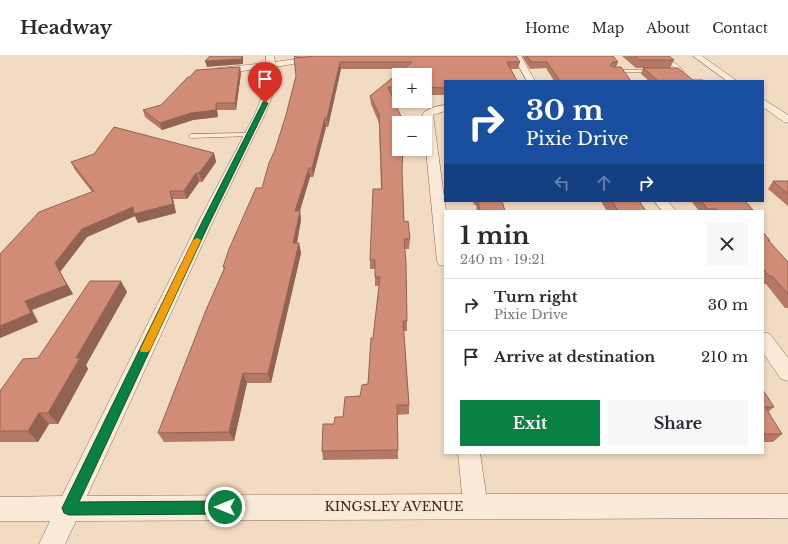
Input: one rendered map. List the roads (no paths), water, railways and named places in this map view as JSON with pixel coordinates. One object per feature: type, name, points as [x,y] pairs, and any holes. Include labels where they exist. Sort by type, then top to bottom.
[{"type":"street","points":[[509,56],[517,56],[530,80]]},
{"type":"street","points":[[697,56],[732,80]]},
{"type":"street","points":[[210,72],[252,68],[270,60],[328,57]]},
{"type":"street","points":[[52,544],[202,230],[250,135],[269,92],[272,76],[270,60]]},
{"type":"street","points":[[440,109],[428,114],[428,118],[444,253]]},
{"type":"street","points":[[768,109],[788,120]]},
{"type":"street","points":[[764,340],[788,373]]},
{"type":"street","points":[[469,454],[475,506]]},
{"type":"street","name":"KINGSLEY AVENUE","points":[[0,509],[788,506]]},
{"type":"lane","points":[[664,56],[681,71],[665,71]]},
{"type":"lane","points":[[612,71],[658,71]]},
{"type":"lane","points":[[191,136],[250,135]]}]
